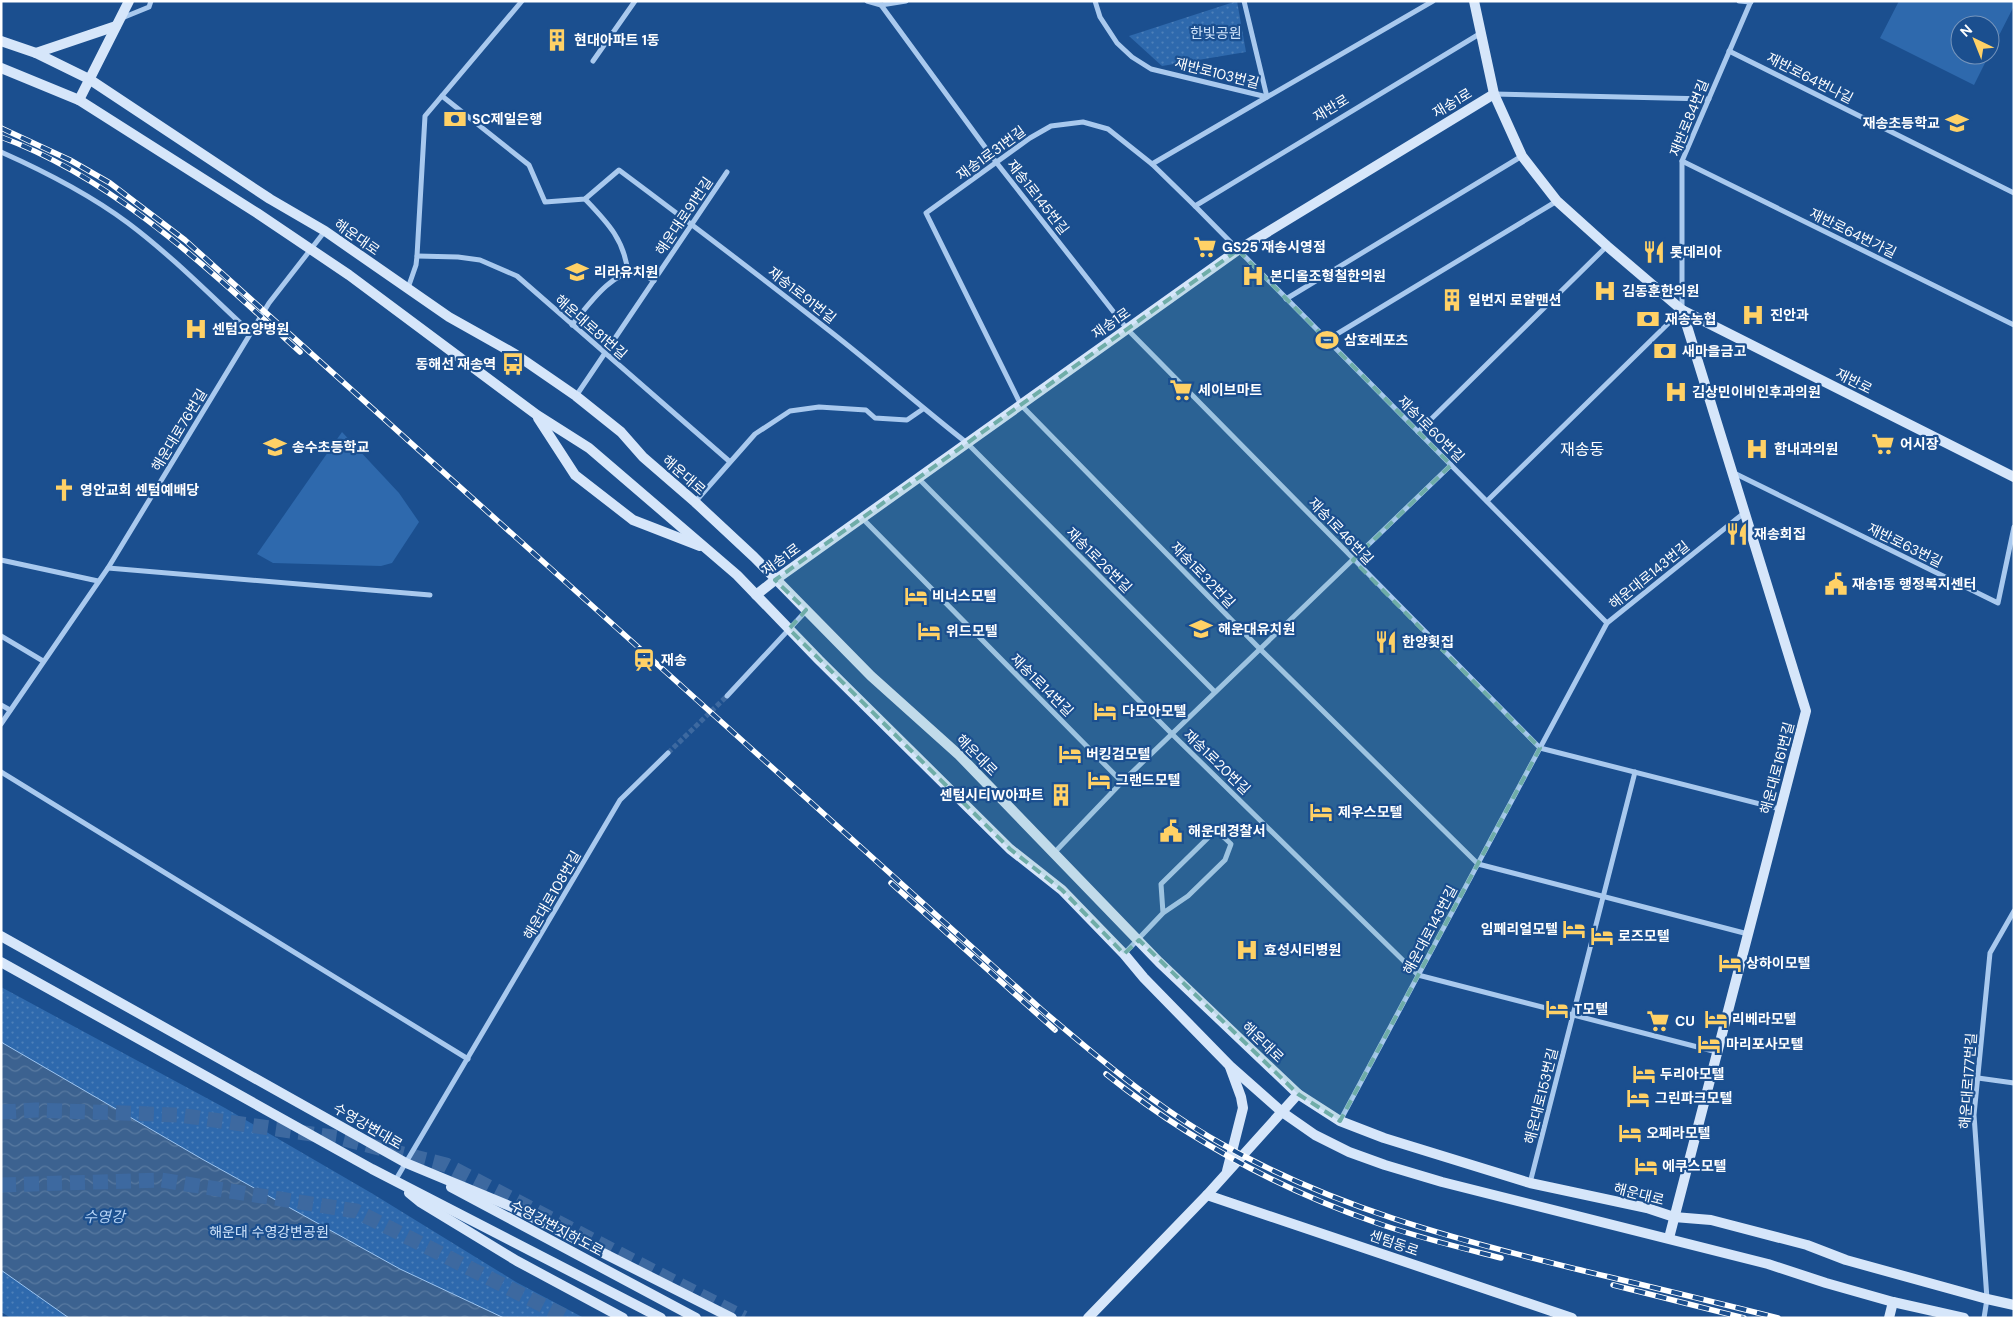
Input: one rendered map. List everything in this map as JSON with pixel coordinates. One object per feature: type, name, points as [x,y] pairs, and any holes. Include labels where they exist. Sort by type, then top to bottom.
[{"type":"main road","points":[[78,100],[129,1]]},
{"type":"main road","name":"재반로","points":[[1474,1],[1494,94],[1522,156],[1557,201],[1607,246],[1682,310],[2014,477]]},
{"type":"main road","points":[[36,53],[117,22]]},
{"type":"main road","name":"해운대로","points":[[1,41],[36,53],[90,79],[270,199],[325,231],[448,317],[516,354],[576,396],[620,432],[643,457],[754,557],[871,676],[959,755],[1160,962],[1298,1094],[1340,1121],[1384,1138],[1530,1183],[1647,1208],[1674,1217],[1721,1222],[1807,1245],[1846,1260],[1987,1300],[2014,1305]]},
{"type":"main road","points":[[1,68],[78,100],[312,248],[537,415],[589,448],[708,549],[1010,849],[1062,890],[1230,1066],[1282,1112],[1314,1135],[1349,1152],[1384,1165],[1461,1187],[1669,1238],[1768,1264],[1826,1284],[1964,1318]]},
{"type":"main road","name":"재송1로","points":[[756,595],[1238,250],[1494,94]]},
{"type":"main road","name":"해운대로161번길","points":[[1669,1238],[1806,711],[1682,310]]},
{"type":"main road","points":[[537,415],[575,475],[633,520],[708,549]]},
{"type":"main road","name":"수영강변대로","points":[[1,936],[406,1163],[512,1207],[732,1318]]},
{"type":"main road","points":[[1,962],[395,1181],[661,1318]]},
{"type":"main road","points":[[1226,1174],[1243,1108],[1230,1066]]},
{"type":"main road","points":[[1088,1318],[1207,1195],[1298,1094]]},
{"type":"main road","name":"수영강변지하도로","points":[[406,1163],[696,1318]]},
{"type":"main road","points":[[395,1181],[420,1202],[517,1261],[624,1318]]},
{"type":"main road","name":"센텀동로","points":[[1207,1195],[1572,1318]]},
{"type":"main road","points":[[1889,1318],[1893,1302]]},
{"type":"street","points":[[117,22],[149,7],[151,1]]},
{"type":"street","points":[[408,288],[417,256],[425,116],[522,1]]},
{"type":"street","points":[[593,61],[635,1]]},
{"type":"street","points":[[867,1],[881,5],[906,1]]},
{"type":"street","name":"재반로103번길","points":[[1095,1],[1100,17],[1117,42],[1132,57],[1151,69],[1267,97],[1433,1]]},
{"type":"street","points":[[1152,164],[1267,97],[1244,1]]},
{"type":"street","points":[[1739,1],[1751,2]]},
{"type":"street","name":"재반로84번길","points":[[1682,310],[1682,161],[1751,2]]},
{"type":"street","name":"재송1로145번길","points":[[881,5],[996,162],[1128,328]]},
{"type":"street","name":"재반로","points":[[1195,206],[1481,33]]},
{"type":"street","name":"재반로64번나길","points":[[1730,51],[2014,193]]},
{"type":"street","points":[[1494,94],[1709,99]]},
{"type":"street","points":[[442,96],[529,165],[545,202],[585,199],[606,220],[619,239],[627,264],[628,274]]},
{"type":"street","name":"재송1로31번길","points":[[1021,405],[926,213],[996,162],[1051,126],[1083,122],[1108,129],[1152,164],[1238,250]]},
{"type":"street","points":[[1,152],[58,179],[91,198],[128,224],[166,254],[251,334]]},
{"type":"street","points":[[1286,299],[1522,156]]},
{"type":"street","name":"재반로64번가길","points":[[1682,161],[2014,325]]},
{"type":"street","name":"재송1로91번길","points":[[585,199],[619,170],[832,333],[967,443]]},
{"type":"street","name":"해운대로91번길","points":[[576,396],[727,172]]},
{"type":"street","points":[[1327,340],[1557,201]]},
{"type":"street","name":"해운대로76번길","points":[[1,724],[108,568],[269,303],[325,231]]},
{"type":"street","points":[[1418,432],[1607,246]]},
{"type":"street","name":"재송1로60번길","points":[[1238,250],[1607,623]]},
{"type":"street","name":"해운대로81번길","points":[[417,256],[458,257],[480,260],[517,276],[604,354],[729,461]]},
{"type":"street","points":[[572,325],[598,294],[619,275],[639,272],[654,281]]},
{"type":"street","points":[[1487,501],[1682,310]]},
{"type":"street","name":"재송1로46번길","points":[[1128,328],[1353,560],[1540,748]]},
{"type":"street","name":"재송1로32번길","points":[[1021,405],[1260,649],[1478,864]]},
{"type":"street","points":[[695,502],[729,461],[755,434],[790,411],[819,407],[866,410],[876,418],[907,420],[923,409]]},
{"type":"street","name":"재송1로26번길","points":[[967,443],[1215,692]]},
{"type":"street","points":[[1054,853],[1122,782],[1451,465]]},
{"type":"street","name":"재반로63번길","points":[[1732,472],[1998,603],[2014,527]]},
{"type":"street","name":"재송1로20번길","points":[[918,478],[1172,734],[1418,975]]},
{"type":"street","name":"해운대로143번길","points":[[1340,1121],[1607,623],[1745,512]]},
{"type":"street","name":"재송1로14번길","points":[[862,518],[1122,782]]},
{"type":"street","points":[[1,560],[98,580]]},
{"type":"street","points":[[108,568],[430,595]]},
{"type":"street","points":[[727,696],[806,610]]},
{"type":"street","points":[[1,636],[43,661]]},
{"type":"street","points":[[1,705],[10,710]]},
{"type":"street","points":[[1540,748],[1780,809]]},
{"type":"street","name":"해운대로108번길","points":[[395,1181],[620,800],[668,753]]},
{"type":"street","points":[[1,772],[468,1059]]},
{"type":"street","name":"해운대로153번길","points":[[1530,1183],[1635,772]]},
{"type":"street","points":[[1124,954],[1163,913],[1188,896],[1225,860],[1231,844],[1216,830],[1162,884],[1163,913]]},
{"type":"street","points":[[1478,864],[1748,934]]},
{"type":"street","name":"해운대로177번길","points":[[1984,1318],[1987,1300],[1974,1115],[1990,953],[2013,913]]},
{"type":"street","points":[[1418,975],[1717,1052]]},
{"type":"street","points":[[1978,1078],[2014,1083]]},
{"type":"highlighted area","points":[[1238,250],[1451,465],[1353,560],[1540,748],[1340,1121],[1298,1094],[1139,940],[1124,954],[1062,890],[1010,849],[789,629],[806,610],[775,580]]},
{"type":"green space","name":"한빛공원","points":[[1237,1],[1246,52],[1162,66],[1129,36]]},
{"type":"green space","points":[[1899,1],[2013,1],[2014,6],[2000,33],[2000,15],[1950,15],[1950,65],[1984,65],[1974,85],[1880,38]]},
{"type":"green space","points":[[342,432],[399,493],[419,522],[392,563],[381,566],[273,563],[257,554]]},
{"type":"green space","name":"수영강","points":[[1,987],[225,1108],[373,1194],[516,1282],[584,1318],[11,1318],[1,1312]]},
{"type":"water","name":"수영강","points":[[1,1042],[202,1159],[400,1269],[504,1318],[69,1318],[1,1270]]},
{"type":"tunnel","points":[[668,753],[727,696]]},
{"type":"tunnel","points":[[1,1112],[36,1110],[179,1115],[340,1138],[446,1165],[744,1318]]},
{"type":"tunnel","points":[[1,1185],[161,1180],[356,1211],[568,1318]]},
{"type":"railway","points":[[1,128],[70,160],[110,183],[185,240],[1041,1009],[1105,1063],[1172,1113],[1220,1143],[1263,1166],[1349,1203],[1393,1218],[1529,1257],[1778,1318]]},
{"type":"railway","points":[[1,137],[43,155],[84,177],[123,203],[160,230],[232,290],[300,352]]},
{"type":"railway","points":[[891,883],[1055,1030]]},
{"type":"railway","points":[[1106,1074],[1200,1140],[1302,1194],[1390,1227],[1437,1242],[1501,1258]]},
{"type":"railway","points":[[1613,1285],[1744,1318]]},
{"type":"place","name":"현대아파트 1동","points":[[557,40]]},
{"type":"place","name":"SC제일은행","points":[[455,119]]},
{"type":"place","name":"재송초등학교","points":[[1957,123]]},
{"type":"place","name":"GS25 재송시영점","points":[[1205,247]]},
{"type":"place","name":"롯데리아","points":[[1654,252]]},
{"type":"place","name":"리라유치원","points":[[577,272]]},
{"type":"place","name":"본디올조형철한의원","points":[[1253,276]]},
{"type":"place","name":"김동훈한의원","points":[[1605,291]]},
{"type":"place","name":"일번지 로얄맨션","points":[[1452,300]]},
{"type":"place","name":"진안과","points":[[1753,315]]},
{"type":"place","name":"재송농협","points":[[1648,319]]},
{"type":"place","name":"센텀요양병원","points":[[196,329]]},
{"type":"place","name":"삼호레포츠","points":[[1327,340]]},
{"type":"place","name":"새마을금고","points":[[1665,351]]},
{"type":"place","name":"동해선 재송역","points":[[513,364]]},
{"type":"place","name":"세이브마트","points":[[1181,390]]},
{"type":"place","name":"김상민이비인후과의원","points":[[1676,392]]},
{"type":"place","name":"어시장","points":[[1883,444]]},
{"type":"place","name":"송수초등학교","points":[[275,447]]},
{"type":"place","name":"함내과의원","points":[[1757,449]]},
{"type":"place","name":"영안교회 센텀예배당","points":[[64,490]]},
{"type":"place","name":"재송회집","points":[[1737,534]]},
{"type":"place","name":"재송1동 행정복지센터","points":[[1836,584]]},
{"type":"place","name":"비너스모텔","points":[[916,596]]},
{"type":"place","name":"해운대유치원","points":[[1201,629]]},
{"type":"place","name":"위드모텔","points":[[929,631]]},
{"type":"place","name":"한양횟집","points":[[1386,642]]},
{"type":"place","name":"재송","points":[[644,660]]},
{"type":"place","name":"다모아모텔","points":[[1105,711]]},
{"type":"place","name":"버킹검모텔","points":[[1070,754]]},
{"type":"place","name":"그랜드모텔","points":[[1099,780]]},
{"type":"place","name":"센텀시티W아파트","points":[[1061,795]]},
{"type":"place","name":"제우스모텔","points":[[1321,812]]},
{"type":"place","name":"해운대경찰서","points":[[1171,831]]},
{"type":"place","name":"임페리얼모텔","points":[[1574,929]]},
{"type":"place","name":"로즈모텔","points":[[1602,936]]},
{"type":"place","name":"효성시티병원","points":[[1247,950]]},
{"type":"place","name":"상하이모텔","points":[[1730,963]]},
{"type":"place","name":"T모텔","points":[[1557,1009]]},
{"type":"place","name":"리베라모텔","points":[[1716,1019]]},
{"type":"place","name":"CU","points":[[1658,1021]]},
{"type":"place","name":"마리포사모텔","points":[[1709,1044]]},
{"type":"place","name":"두리아모텔","points":[[1644,1074]]},
{"type":"place","name":"그린파크모텔","points":[[1638,1098]]},
{"type":"place","name":"오페라모텔","points":[[1630,1133]]},
{"type":"place","name":"에쿠스모텔","points":[[1646,1166]]},
{"type":"district","name":"재송동","points":[[1582,449]]},
{"type":"park label","name":"해운대 수영강변공원","points":[[269,1232]]}]
